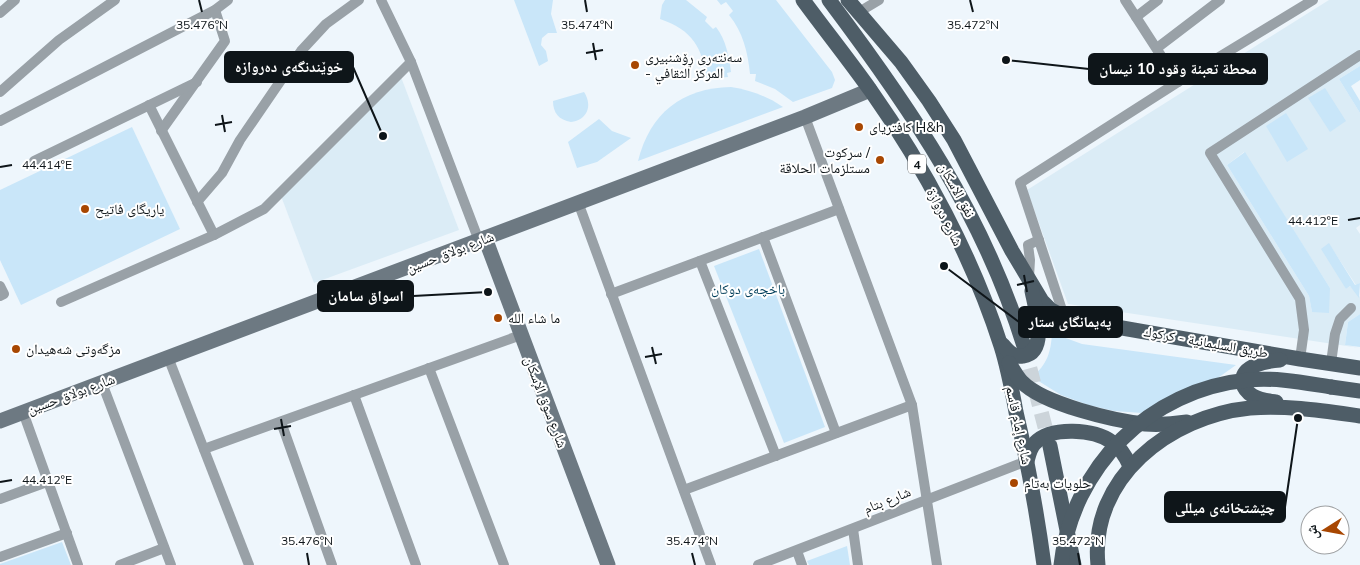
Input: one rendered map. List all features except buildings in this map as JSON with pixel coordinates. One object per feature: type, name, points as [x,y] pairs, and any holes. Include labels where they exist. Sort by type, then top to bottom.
[{"type":"main road","name":"شارع دروازة","points":[[803,0],[870,90],[908,147],[967,261],[1001,345]]},
{"type":"main road","name":"نفق الاسكان","points":[[829,0],[903,101],[950,175],[994,263],[1024,346]]},
{"type":"main road","points":[[848,0],[901,62],[929,101],[954,140],[1012,251],[1042,301],[1058,313]]},
{"type":"main road","points":[[992,321],[1003,344],[1011,353],[1022,356],[1033,351],[1038,339],[1038,327],[1029,277]]},
{"type":"main road","name":"طريق السليمانية - كركوك","points":[[1058,313],[1082,321],[1360,368]]},
{"type":"main road","points":[[1001,345],[1021,381],[1062,404],[1132,422],[1170,424],[1201,421]]},
{"type":"main road","name":"شارع إمام قاسم","points":[[1001,345],[1027,461],[1044,565]]},
{"type":"main road","points":[[1301,359],[1262,363],[1248,370],[1243,379],[1245,388],[1255,397],[1304,409]]},
{"type":"main road","points":[[1061,565],[1072,518],[1089,481],[1117,444],[1137,426],[1179,398],[1194,392],[1238,382],[1272,380],[1360,391]]},
{"type":"main road","points":[[1098,565],[1097,541],[1102,514],[1118,484],[1130,466],[1147,451],[1181,429],[1223,414],[1248,409],[1304,409],[1360,416]]},
{"type":"main road","points":[[1027,461],[1032,446],[1040,439],[1059,432],[1081,432],[1096,434],[1111,441],[1120,449],[1130,466]]},
{"type":"main road","points":[[1050,446],[1074,565]]},
{"type":"street","points":[[0,13],[15,0]]},
{"type":"street","points":[[0,92],[59,40],[115,0]]},
{"type":"street","points":[[0,121],[215,10],[228,0]]},
{"type":"street","points":[[197,202],[222,172],[240,140],[301,51],[326,24],[359,0]]},
{"type":"street","points":[[382,0],[411,62],[482,239]]},
{"type":"street","points":[[859,12],[879,0]]},
{"type":"street","points":[[1125,0],[1178,82]]},
{"type":"street","points":[[1136,17],[1158,0]]},
{"type":"street","points":[[1157,48],[1220,0]]},
{"type":"street","points":[[1058,313],[1039,240],[1020,183],[1178,82],[1313,0]]},
{"type":"street","points":[[161,131],[226,41],[215,10]]},
{"type":"street","points":[[1301,359],[1304,330],[1300,299],[1210,153],[1360,55]]},
{"type":"street","points":[[60,302],[214,235],[264,209],[411,62]]},
{"type":"street","points":[[34,161],[196,82]]},
{"type":"street","name":"شارع بولاق حسين","points":[[0,421],[805,117],[870,90]]},
{"type":"street","points":[[149,105],[214,235]]},
{"type":"street","points":[[805,117],[912,405],[937,565]]},
{"type":"street","points":[[578,202],[711,565]]},
{"type":"street","points":[[612,294],[839,208]]},
{"type":"street","points":[[763,237],[836,432]]},
{"type":"street","name":"شارع سوق الإسكان","points":[[482,239],[521,335],[608,565]]},
{"type":"street","points":[[1029,277],[1030,260],[1028,244],[1039,240]]},
{"type":"street","points":[[700,261],[776,456]]},
{"type":"street","points":[[0,286],[4,294],[0,296]]},
{"type":"street","points":[[1331,364],[1335,334],[1340,319],[1351,308]]},
{"type":"street","points":[[204,449],[521,335]]},
{"type":"street","points":[[168,358],[249,565]]},
{"type":"street","points":[[429,368],[504,565]]},
{"type":"street","points":[[102,383],[170,565]]},
{"type":"street","points":[[354,395],[416,565]]},
{"type":"street","points":[[684,490],[912,405]]},
{"type":"street","points":[[23,412],[78,565]]},
{"type":"street","points":[[280,422],[332,565]]},
{"type":"street","name":"شارع بتام","points":[[758,565],[927,498],[1027,461]]},
{"type":"street","points":[[0,499],[47,482]]},
{"type":"street","points":[[853,528],[858,565]]},
{"type":"street","points":[[0,557],[67,533]]},
{"type":"street","points":[[120,565],[164,548]]},
{"type":"street","points":[[797,551],[802,565]]},
{"type":"shaded area","points":[[1329,0],[1360,0],[1360,66],[1339,79],[1360,113],[1360,225],[1356,228],[1360,234],[1360,283],[1356,285],[1329,244],[1346,289],[1350,286],[1360,297],[1360,314],[1348,322],[1345,345],[1360,348],[1068,304],[1027,190]],"holes":[[[1244,152],[1330,288],[1312,312],[1309,296],[1227,165]]]},
{"type":"shaded area","points":[[401,77],[459,230],[314,283],[281,196]]},
{"type":"green space","points":[[514,0],[553,0],[551,14],[557,33],[548,33],[542,38],[541,45],[546,51],[548,61],[539,66]]},
{"type":"green space","points":[[665,0],[686,0],[707,17],[705,21],[713,29],[716,27],[725,43],[728,54],[731,72],[727,73],[728,77],[707,79],[699,49],[694,41],[681,29],[660,19],[662,5]]},
{"type":"green space","points":[[717,0],[776,0],[832,72],[835,80],[832,88],[793,102],[775,89],[755,81],[756,74],[750,74],[748,58],[738,28],[729,15],[733,11],[726,2],[721,5]]},
{"type":"green space","points":[[1360,66],[1360,80],[1351,86],[1360,101],[1360,113],[1339,79]]},
{"type":"green space","points":[[731,87],[758,94],[783,107],[638,161],[643,144],[651,129],[671,106],[697,92],[713,88]]},
{"type":"green space","points":[[1325,88],[1346,121],[1330,132],[1308,98]]},
{"type":"green space","points":[[584,92],[588,102],[585,115],[577,121],[571,122],[563,120],[557,115],[553,101]]},
{"type":"green space","points":[[1286,113],[1308,149],[1287,162],[1266,126]]},
{"type":"green space","points":[[599,119],[612,131],[631,138],[597,162],[577,168],[568,142]]},
{"type":"green space","name":"یاریگای فاتیح","points":[[132,127],[180,229],[21,305],[0,260],[0,190]]},
{"type":"green space","points":[[1245,152],[1330,288],[1329,313],[1312,312],[1309,296],[1227,165]]},
{"type":"green space","points":[[1329,243],[1355,285],[1360,283],[1359,298],[1350,286],[1346,289],[1321,249]]},
{"type":"green space","name":"باخچەی دوکان","points":[[759,249],[825,427],[784,443],[714,266]]},
{"type":"green space","points":[[1360,314],[1360,347],[1345,345],[1348,322]]},
{"type":"green space","points":[[1052,333],[1082,344],[1236,365],[1215,380],[1194,385],[1176,393],[1142,413],[1114,411],[1088,405],[1061,395],[1032,377],[1045,363],[1051,346]]},
{"type":"green space","points":[[62,542],[71,565],[0,565],[0,564]]},
{"type":"green space","points":[[847,546],[850,565],[809,565],[807,561]]},
{"type":"tunnel","points":[[1024,346],[1050,446]]},
{"type":"place","name":"محطة تعبئة وقود 10 نيسان","points":[[1006,60]]},
{"type":"place","name":"سەنتەری ڕۆشنبیری - المرکز الثقافي","points":[[635,65]]},
{"type":"place","name":"کافتریای H&h","points":[[859,127]]},
{"type":"place","name":"خوێندنگەی دەروازە","points":[[383,136]]},
{"type":"place","name":"سركوت / مستلزمات الحلاقة","points":[[880,160]]},
{"type":"place","name":"یاریگای فاتیح","points":[[85,209]]},
{"type":"place","name":"پەیمانگای ستار","points":[[944,266]]},
{"type":"place","name":"اسواق سامان","points":[[488,292]]},
{"type":"place","name":"ما شاء الله","points":[[498,318]]},
{"type":"place","name":"مزگەوتی شەهیدان","points":[[16,349]]},
{"type":"place","name":"چێشتخانەی میللی","points":[[1298,418]]},
{"type":"place","name":"حلویات بەتام","points":[[1014,483]]}]
